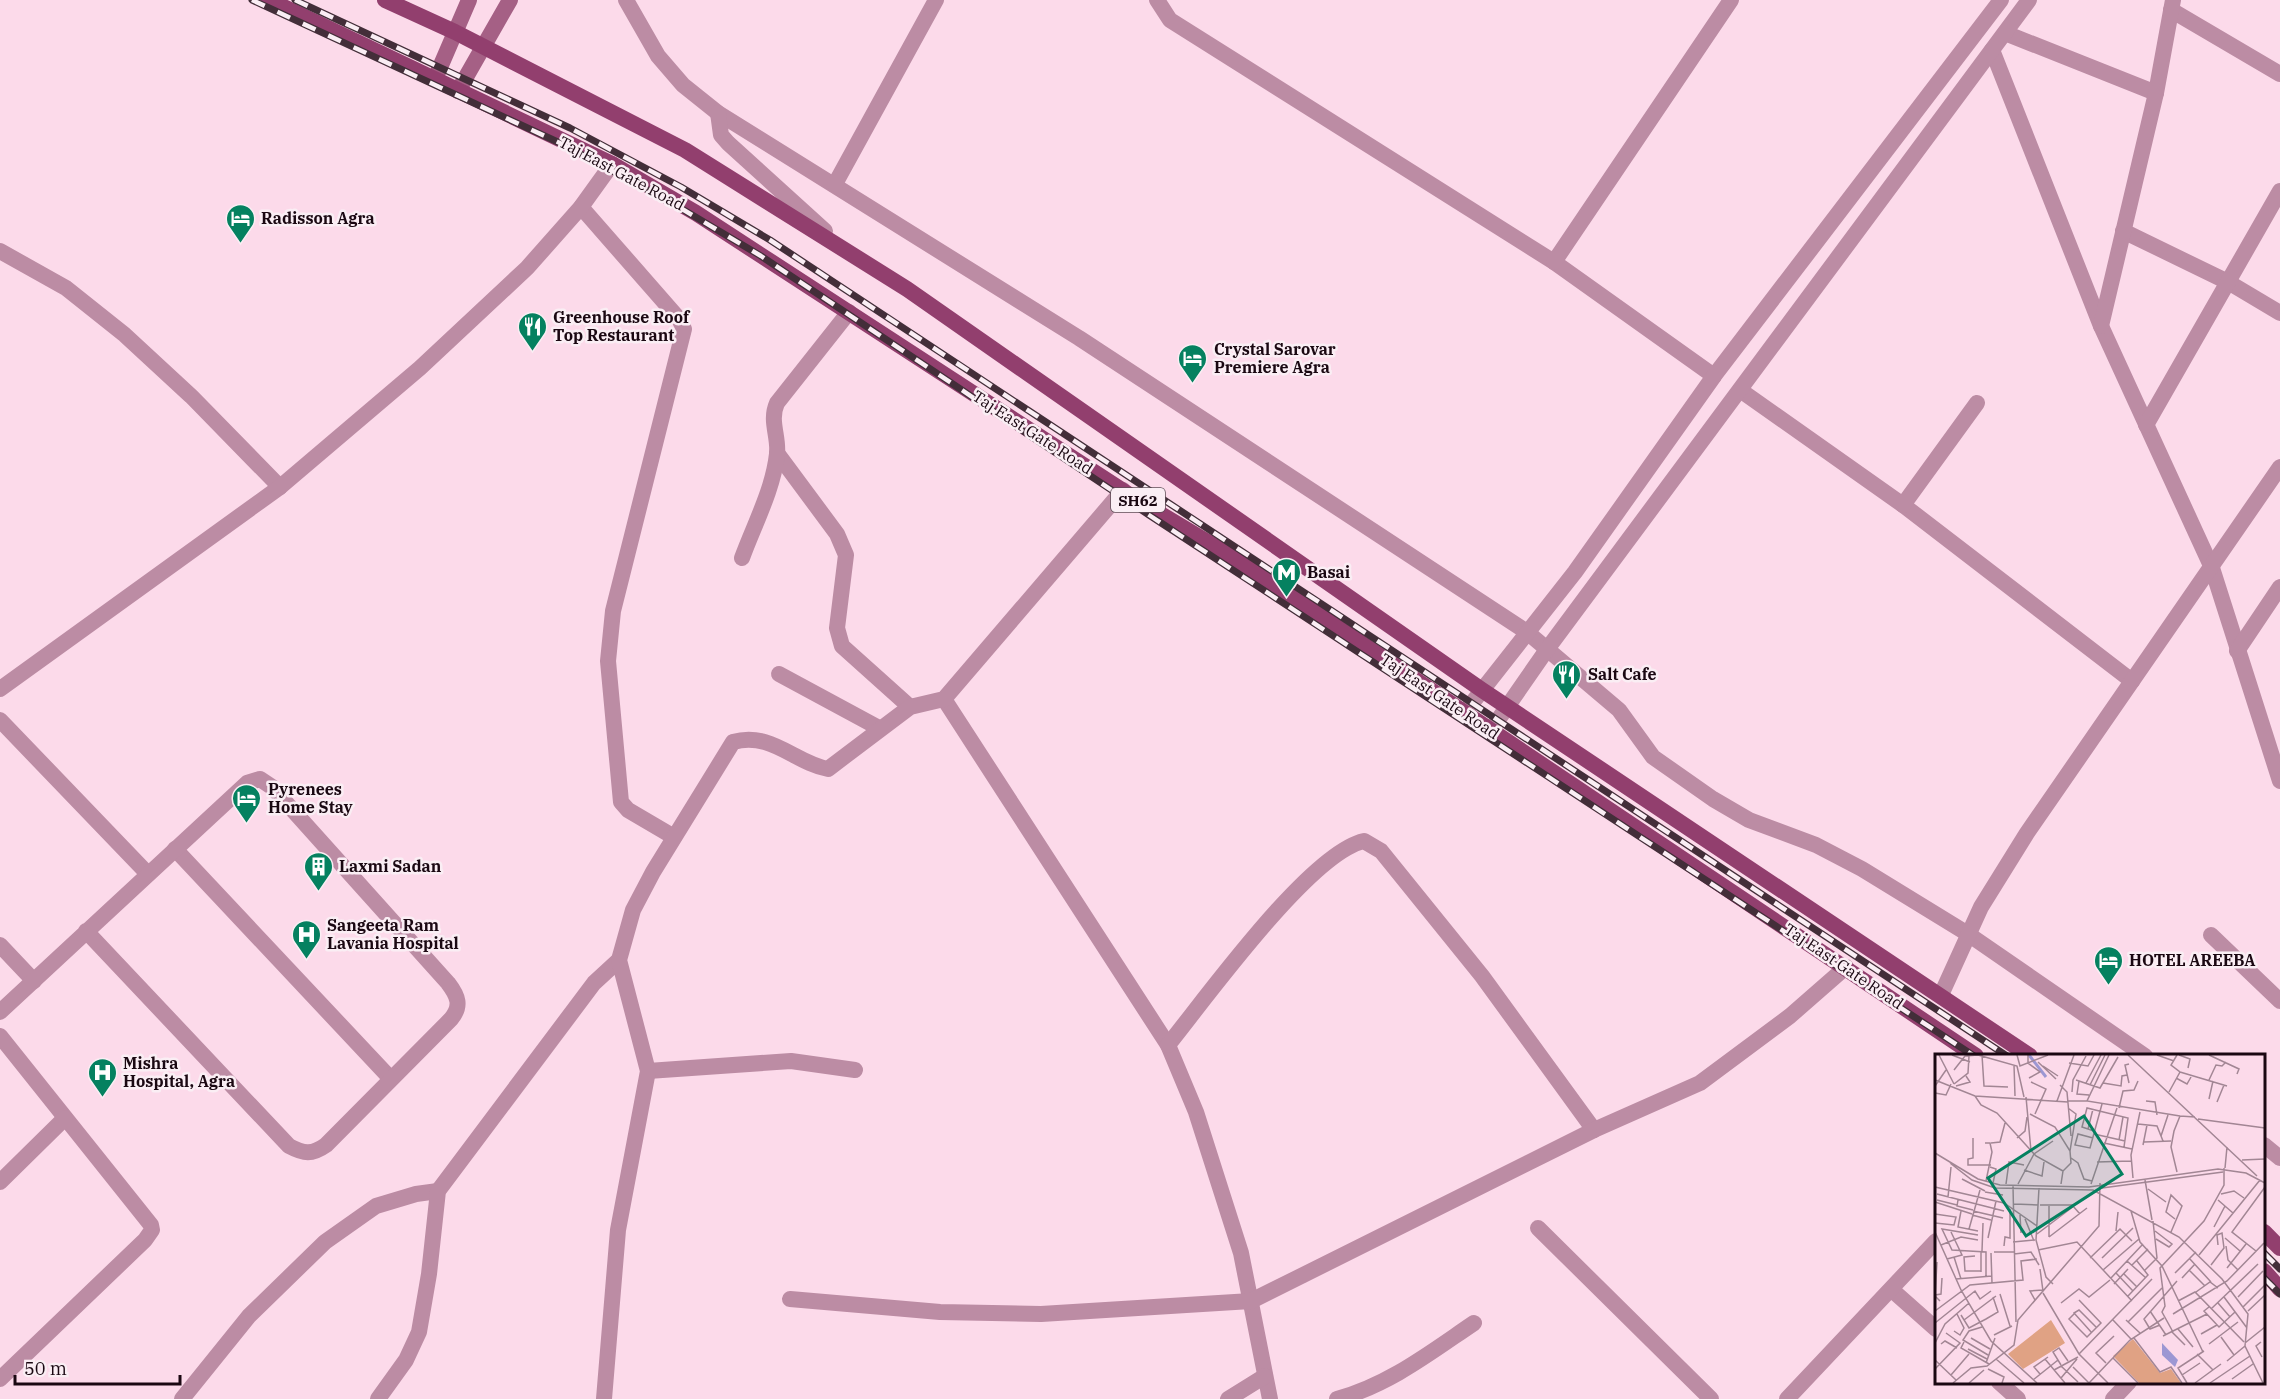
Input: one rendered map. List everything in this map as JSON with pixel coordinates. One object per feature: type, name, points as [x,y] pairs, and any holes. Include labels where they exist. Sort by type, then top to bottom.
[{"type":"main road","name":"Taj East Gate Road","points":[[269,0],[612,164],[696,213],[1123,490],[1231,556],[1973,1054]]},
{"type":"main road","name":"SH62","points":[[385,0],[485,46],[685,150],[907,289],[1482,690],[2027,1054]]},
{"type":"main road","points":[[435,79],[469,0]]},
{"type":"main road","points":[[458,91],[510,0]]},
{"type":"main road","points":[[2265,1233],[2280,1248]]},
{"type":"main road","points":[[2265,1273],[2280,1289]]},
{"type":"street","points":[[626,0],[658,56],[683,85],[718,113],[1089,344],[1527,632],[1619,710],[1653,758],[1713,800],[1749,820],[1816,845],[1862,869],[1968,934],[2142,1054]]},
{"type":"street","points":[[835,184],[936,0]]},
{"type":"street","points":[[1157,0],[1170,20],[1554,262],[1714,376]]},
{"type":"street","points":[[1554,262],[1731,0]]},
{"type":"street","points":[[1465,712],[1575,572],[1714,376],[2001,0]]},
{"type":"street","points":[[1491,730],[1548,648],[2029,0]]},
{"type":"street","points":[[2101,326],[2156,93],[2172,5],[2280,74]]},
{"type":"street","points":[[2006,33],[2156,93]]},
{"type":"street","points":[[1992,50],[2101,326],[2212,568],[2280,781]]},
{"type":"street","points":[[718,113],[721,135],[767,181],[821,228],[907,289]]},
{"type":"street","points":[[0,689],[280,487],[485,310],[581,207],[612,164]]},
{"type":"street","points":[[2146,425],[2280,192]]},
{"type":"street","points":[[581,207],[679,319],[684,329],[613,610],[608,661],[621,802],[628,810],[674,837]]},
{"type":"street","points":[[2123,231],[2228,282],[2280,314]]},
{"type":"street","points":[[0,251],[66,288],[125,335],[190,396],[280,487]]},
{"type":"street","points":[[742,558],[769,484],[777,453],[773,419],[777,403],[849,312]]},
{"type":"street","points":[[1740,390],[1903,505],[2132,681]]},
{"type":"street","points":[[1903,505],[1977,403]]},
{"type":"street","points":[[777,453],[837,534],[846,555],[837,628],[842,646],[910,707]]},
{"type":"street","points":[[1941,995],[1981,907],[2027,833],[2280,467]]},
{"type":"street","points":[[604,1399],[618,1230],[648,1071],[619,960],[633,910],[674,837],[733,742],[740,740],[777,746],[828,769],[879,728],[910,707],[944,699],[1123,490]]},
{"type":"street","points":[[2237,651],[2280,587]]},
{"type":"street","points":[[779,674],[879,728]]},
{"type":"street","points":[[944,699],[1168,1045],[1196,1112],[1241,1253],[1270,1399]]},
{"type":"street","points":[[0,720],[148,874]]},
{"type":"street","points":[[0,1012],[86,931],[247,783],[260,779],[272,787],[457,995],[459,1005],[456,1013],[326,1145],[317,1152],[303,1154],[289,1146],[86,931]]},
{"type":"street","points":[[1168,1045],[1279,907],[1327,863],[1354,843],[1364,841],[1381,851],[1482,976],[1594,1130]]},
{"type":"street","points":[[175,849],[391,1079]]},
{"type":"street","points":[[2211,935],[2280,1001]]},
{"type":"street","points":[[0,945],[34,981]]},
{"type":"street","points":[[378,1399],[406,1360],[419,1332],[429,1274],[438,1191],[594,983],[619,960]]},
{"type":"street","points":[[790,1299],[940,1312],[1041,1314],[1251,1300],[1594,1130],[1700,1083],[1790,1016],[1846,967]]},
{"type":"street","points":[[0,1036],[151,1225],[152,1230],[145,1240],[0,1379]]},
{"type":"street","points":[[648,1071],[791,1061],[855,1070]]},
{"type":"street","points":[[0,1182],[65,1118]]},
{"type":"street","points":[[2265,1146],[2280,1158]]},
{"type":"street","points":[[182,1399],[249,1316],[325,1242],[376,1206],[416,1194],[438,1191]]},
{"type":"street","points":[[1538,1228],[1711,1399]]},
{"type":"street","points":[[1787,1399],[1935,1242]]},
{"type":"street","points":[[1892,1290],[1935,1328]]},
{"type":"street","points":[[1338,1399],[1377,1384],[1407,1368],[1474,1323]]},
{"type":"street","points":[[1228,1399],[1265,1376]]},
{"type":"street","points":[[2000,1384],[2018,1399]]},
{"type":"street","points":[[2113,1399],[2128,1384]]},
{"type":"railway","points":[[252,0],[562,144],[672,203],[761,256],[1149,515],[1971,1054]]},
{"type":"railway","points":[[295,0],[570,128],[681,187],[770,240],[2004,1054]]},
{"type":"railway","points":[[2265,1254],[2280,1269]]},
{"type":"railway","points":[[2265,1279],[2280,1294]]},
{"type":"place","name":"Radisson Agra","points":[[240,244]]},
{"type":"place","name":"Greenhouse Roof Top Restaurant","points":[[532,352]]},
{"type":"place","name":"Crystal Sarovar Premiere Agra","points":[[1193,384]]},
{"type":"place","name":"Basai","points":[[1286,598]]},
{"type":"place","name":"Salt Cafe","points":[[1567,700]]},
{"type":"place","name":"Pyrenees Home Stay","points":[[247,824]]},
{"type":"place","name":"Laxmi Sadan","points":[[318,892]]},
{"type":"place","name":"Sangeeta Ram Lavania Hospital","points":[[306,960]]},
{"type":"place","name":"HOTEL AREEBA","points":[[2108,986]]},
{"type":"place","name":"Mishra Hospital, Agra","points":[[102,1098]]}]
